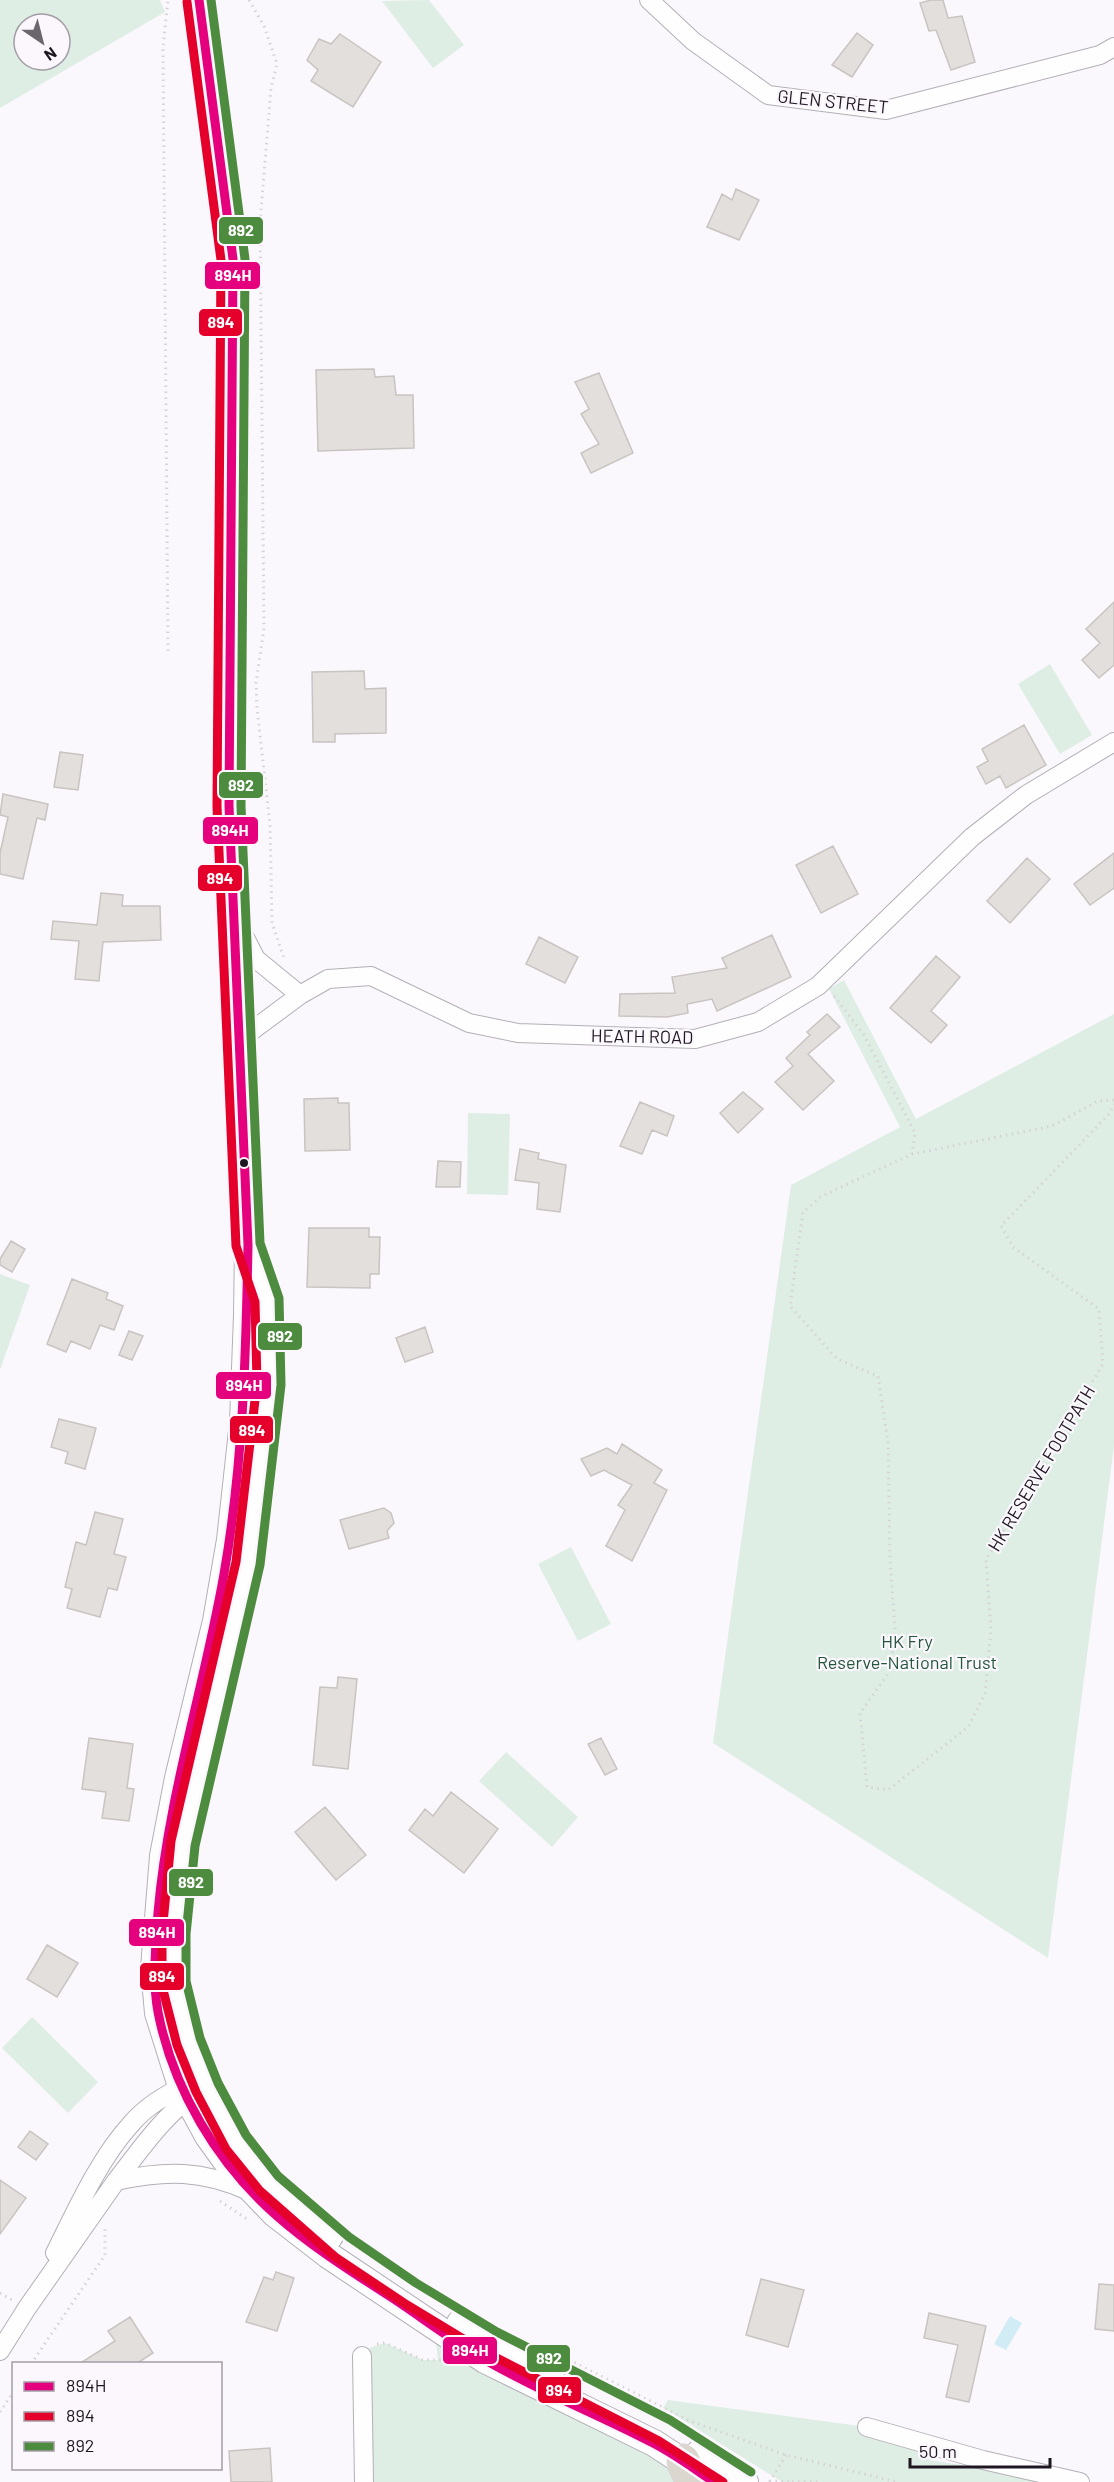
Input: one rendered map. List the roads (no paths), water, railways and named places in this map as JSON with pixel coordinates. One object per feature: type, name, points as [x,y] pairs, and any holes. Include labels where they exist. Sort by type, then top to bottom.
[{"type":"main road","points":[[199,0],[233,259],[229,806],[236,920],[238,1041],[248,1245],[243,1422],[230,1540],[216,1622],[163,1856],[154,1968],[158,2013],[194,2088],[208,2136],[275,2214],[328,2255],[485,2360],[654,2443],[688,2471],[714,2482]]},
{"type":"main road","points":[[194,2088],[269,2184],[342,2247],[410,2293],[491,2343],[665,2431],[745,2482]]},
{"type":"street","name":"GLEN STREET","points":[[648,0],[693,42],[768,95],[886,110],[1100,55],[1114,47]]},
{"type":"street","name":"HEATH ROAD","points":[[238,1041],[300,995],[328,979],[372,976],[469,1023],[518,1034],[695,1039],[758,1022],[818,986],[972,837],[1026,795],[1114,742]]},
{"type":"street","points":[[236,920],[256,959],[300,995]]},
{"type":"street","points":[[0,2351],[27,2308],[111,2188],[194,2088]]},
{"type":"street","points":[[27,2308],[73,2216],[112,2150],[131,2124],[194,2088]]},
{"type":"street","points":[[111,2188],[150,2173],[187,2172],[230,2183],[256,2194]]},
{"type":"street","points":[[362,2356],[364,2482]]},
{"type":"street","points":[[867,2427],[972,2457],[1080,2482]]},
{"type":"water","points":[[1010,2316],[1022,2323],[1006,2350],[994,2344]]},
{"type":"park label","name":"HK Fry Reserve-National Trust","points":[[907,1651]]}]
